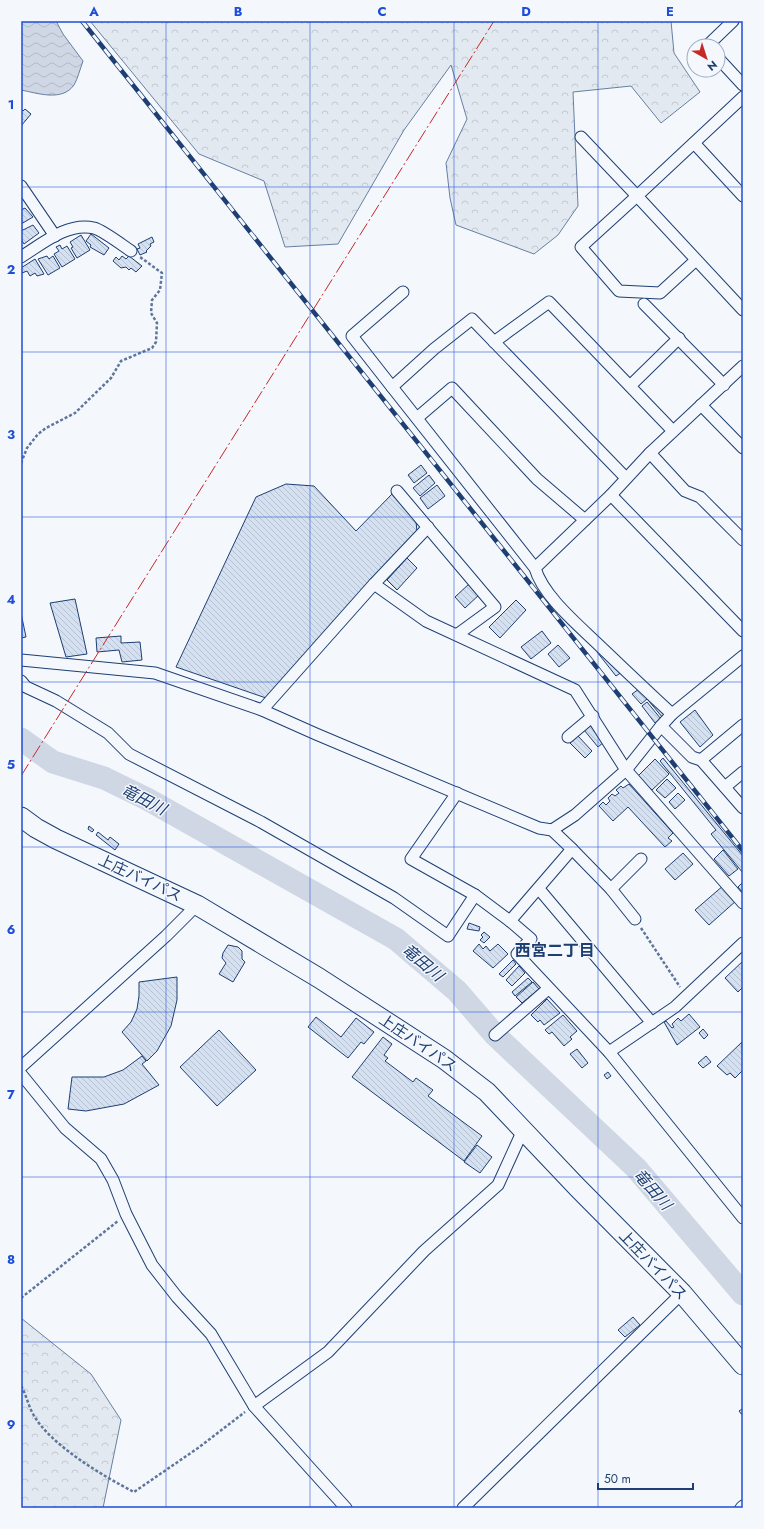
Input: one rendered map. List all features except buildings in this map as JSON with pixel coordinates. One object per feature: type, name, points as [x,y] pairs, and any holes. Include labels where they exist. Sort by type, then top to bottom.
[{"type":"highway","name":"上庄バイパス","points":[[21,817],[36,828],[56,839],[197,905],[319,978],[444,1059],[487,1092],[682,1293],[741,1358]]},
{"type":"street","points":[[715,38],[734,21]]},
{"type":"street","points":[[726,67],[743,85]]},
{"type":"street","points":[[696,260],[660,293],[619,291],[581,247],[743,97]]},
{"type":"street","points":[[581,137],[743,310]]},
{"type":"street","points":[[694,143],[743,196]]},
{"type":"street","points":[[21,186],[55,236]]},
{"type":"street","points":[[21,257],[55,236],[75,228],[95,228],[131,251]]},
{"type":"street","points":[[403,292],[352,336],[536,568],[538,578],[574,623],[672,714]]},
{"type":"street","points":[[494,342],[549,302],[673,431]]},
{"type":"street","points":[[644,304],[724,385]]},
{"type":"street","points":[[392,387],[434,349],[472,319],[626,478]]},
{"type":"street","points":[[630,386],[679,338]]},
{"type":"street","points":[[536,568],[611,495],[650,453],[743,366]]},
{"type":"street","points":[[417,418],[452,388],[537,479],[585,520]]},
{"type":"street","points":[[701,405],[742,446]]},
{"type":"street","points":[[650,453],[685,491],[700,497],[743,540]]},
{"type":"street","points":[[397,491],[495,607],[458,634]]},
{"type":"street","points":[[611,495],[743,631]]},
{"type":"street","points":[[262,710],[374,584],[428,527]]},
{"type":"street","points":[[374,584],[426,621],[458,634],[575,690],[593,716],[626,770],[743,903]]},
{"type":"street","points":[[552,830],[575,815],[626,770],[672,714],[743,656]]},
{"type":"street","points":[[21,660],[155,673],[262,710],[539,828],[552,830],[611,889],[635,919]]},
{"type":"street","points":[[21,681],[26,686],[56,701],[108,733],[129,754],[260,822],[394,898],[448,936],[475,895]]},
{"type":"street","points":[[568,737],[593,716]]},
{"type":"street","points":[[701,760],[743,725]]},
{"type":"street","points":[[661,726],[692,757],[701,760],[743,808]]},
{"type":"street","points":[[725,787],[743,772]]},
{"type":"street","points":[[456,793],[411,860],[475,895],[531,939],[517,954],[548,989],[609,1052],[743,1218]]},
{"type":"street","points":[[510,921],[572,849]]},
{"type":"street","points":[[611,889],[641,859]]},
{"type":"street","points":[[540,888],[652,1023]]},
{"type":"street","points":[[21,1067],[166,936],[197,905]]},
{"type":"street","points":[[609,1052],[686,998],[743,943]]},
{"type":"street","points":[[495,1035],[548,989]]},
{"type":"street","points":[[21,1074],[65,1128],[101,1159],[113,1180],[126,1214],[152,1266],[177,1297],[211,1334],[254,1406],[346,1508]]},
{"type":"street","points":[[254,1406],[328,1352],[424,1251],[498,1185],[523,1130]]},
{"type":"street","points":[[464,1508],[682,1293]]},
{"type":"path","points":[[21,463],[27,448],[38,434],[46,428],[75,413],[112,378],[121,361],[152,348],[156,342],[157,323],[151,313],[152,300],[160,290],[162,273],[131,251]]},
{"type":"path","points":[[635,919],[666,964],[686,998]]},
{"type":"path","points":[[21,1298],[126,1214]]},
{"type":"path","points":[[21,1386],[33,1415],[70,1453],[106,1478],[134,1492],[198,1448],[254,1406]]},
{"type":"green space","points":[[90,21],[671,21],[674,53],[686,71],[686,78],[691,78],[700,92],[661,123],[631,86],[573,92],[578,206],[558,235],[534,254],[456,225],[450,198],[446,163],[467,119],[451,65],[404,130],[338,244],[285,247],[264,181],[199,154]]},
{"type":"green space","points":[[21,1318],[91,1374],[121,1420],[103,1508],[21,1508]]},
{"type":"water","points":[[21,21],[56,21],[63,34],[83,61],[74,85],[69,90],[56,95],[49,95],[21,90]]},
{"type":"waterway","name":"竜田川","points":[[21,739],[53,762],[104,778],[147,799],[396,939],[457,991],[495,1035],[636,1168],[743,1294]]},
{"type":"railway","points":[[82,21],[743,851]]},
{"type":"power","points":[[21,776],[494,21]]},
{"type":"district","name":"西宮二丁目","points":[[555,950]]}]
